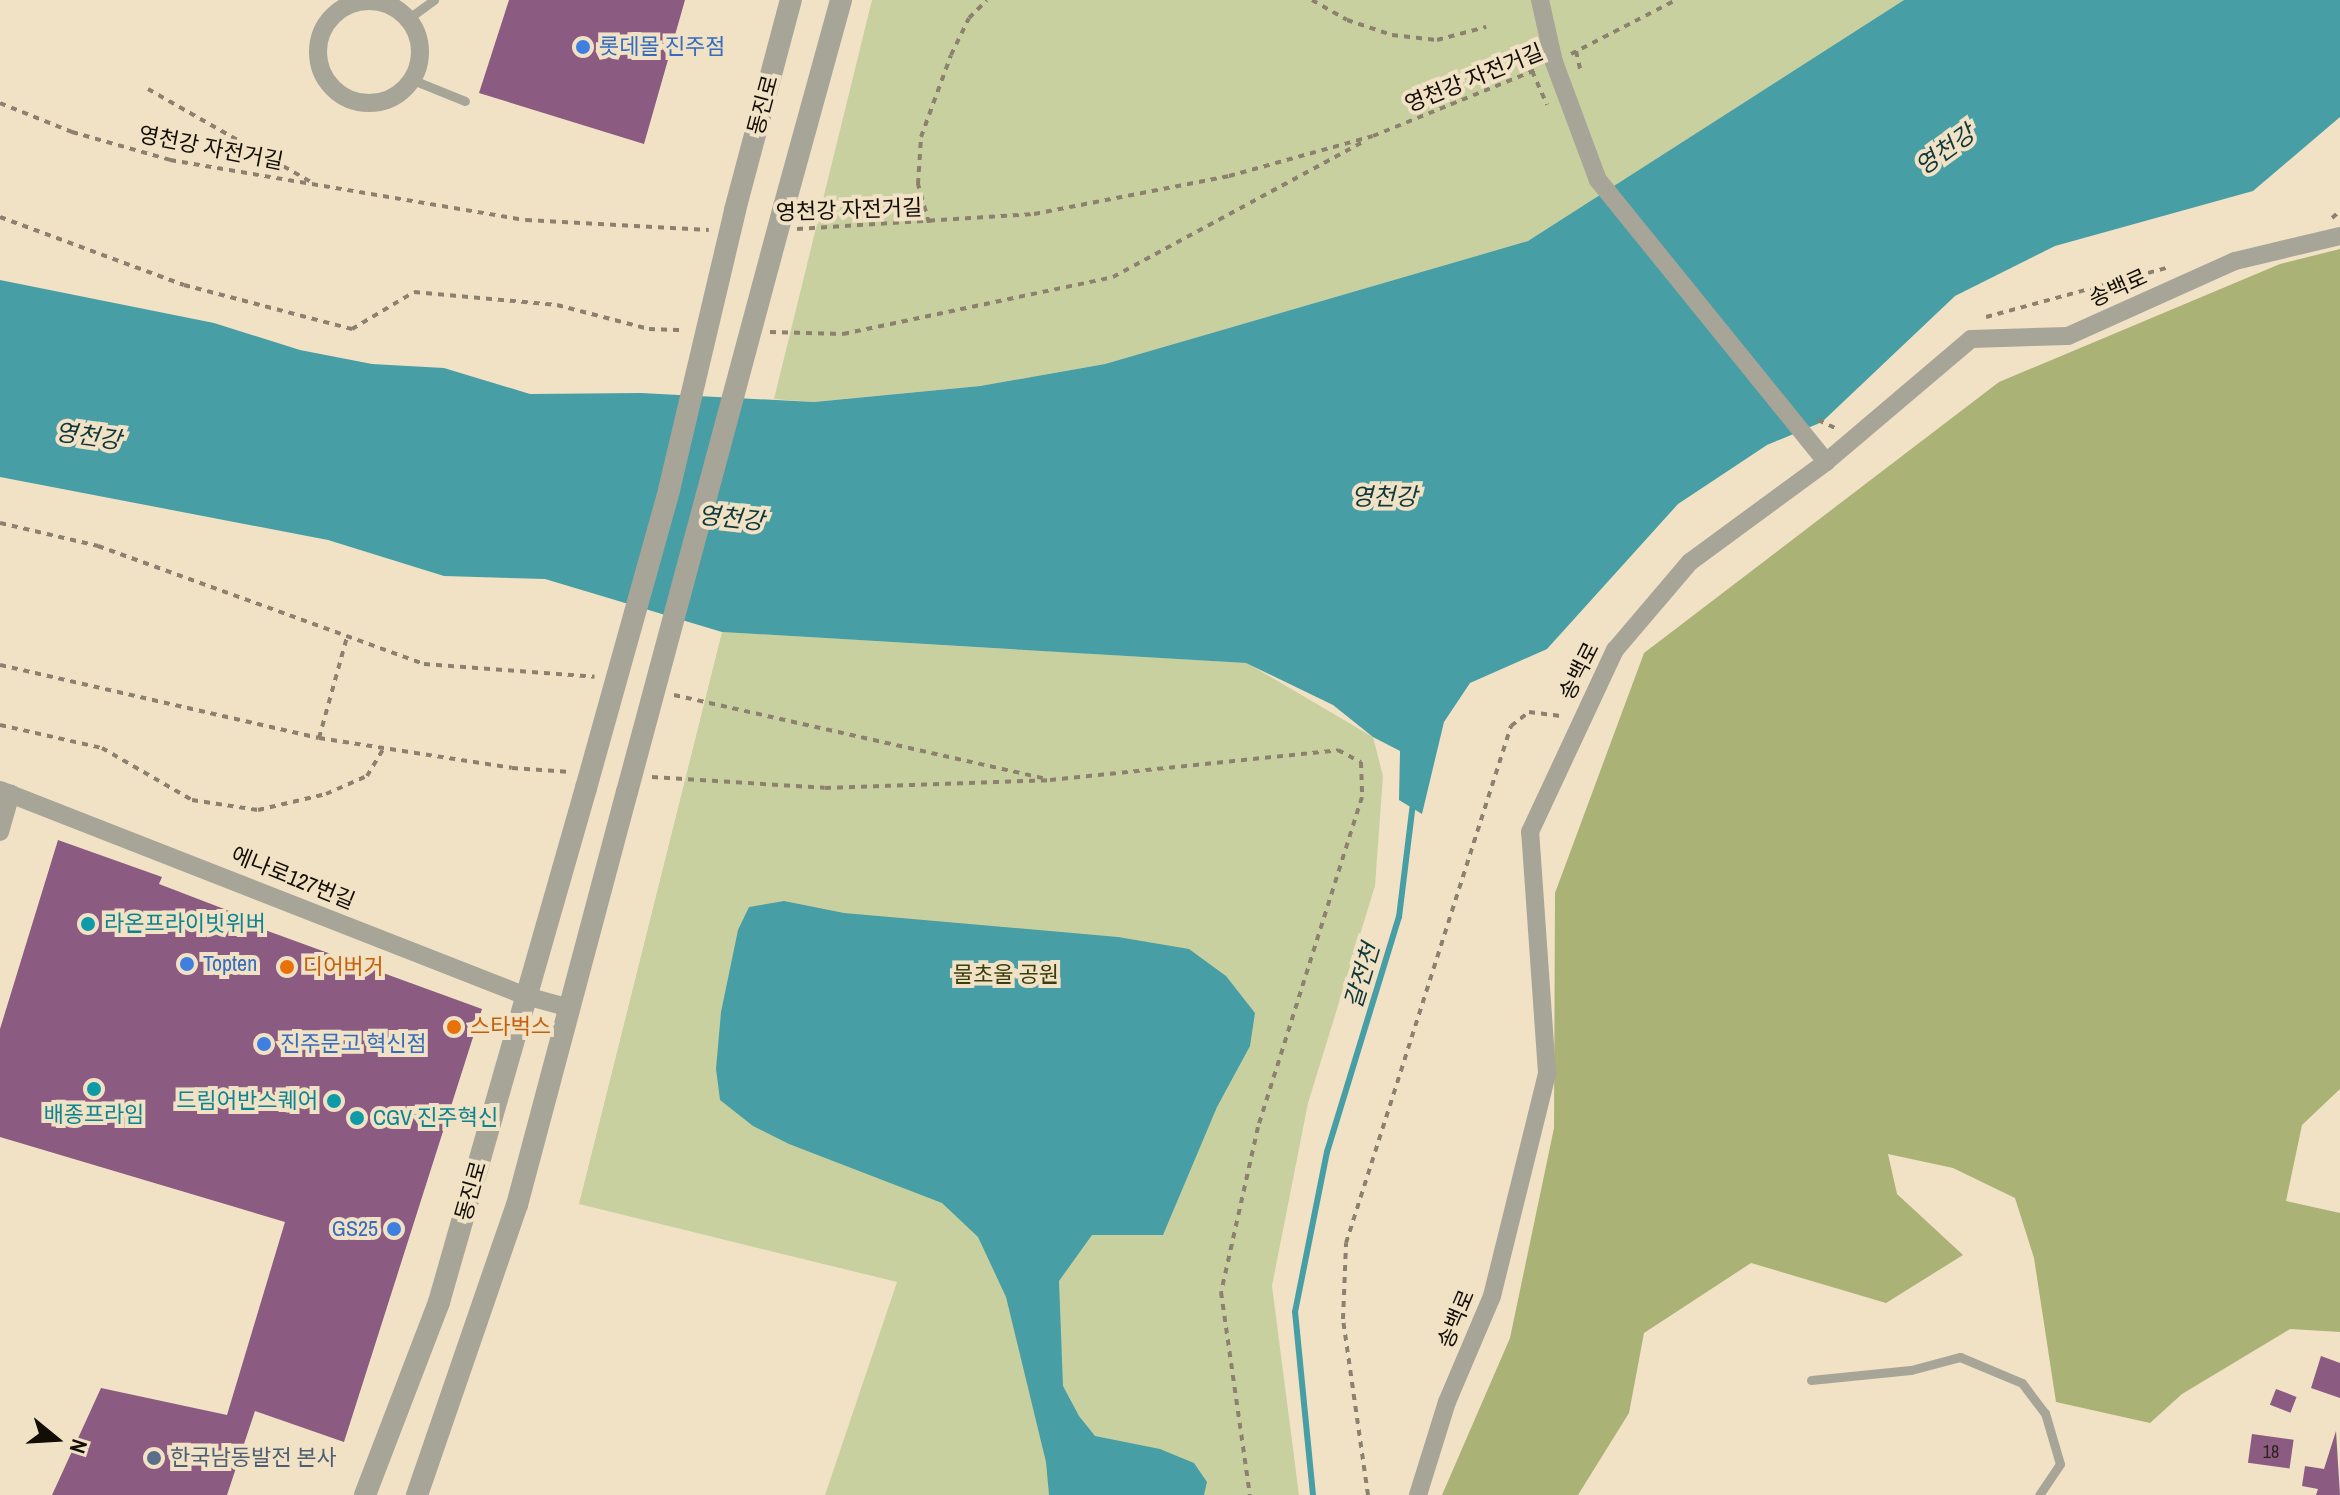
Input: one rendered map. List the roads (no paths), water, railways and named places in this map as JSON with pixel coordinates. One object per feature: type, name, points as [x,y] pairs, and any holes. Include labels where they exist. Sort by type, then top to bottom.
[{"type":"street","name":"동진로","points":[[365,1495],[439,1302],[526,996],[580,780],[669,490],[735,210],[791,0]]},
{"type":"street","points":[[417,1495],[517,1205],[841,0]]},
{"type":"street","points":[[1540,0],[1554,62],[1598,180],[1826,462]]},
{"type":"street","points":[[373,1],[397,7],[409,18],[421,48],[413,80],[402,92],[378,103],[352,101],[337,92],[325,78],[318,53],[332,6],[373,1]]},
{"type":"street","name":"송백로","points":[[1418,1495],[1447,1402],[1492,1296],[1547,1073],[1530,832],[1615,650],[1690,562],[1826,462],[1971,339],[2068,336],[2235,261],[2340,236]]},
{"type":"street","points":[[0,832],[5,792]]},
{"type":"street","name":"에나로127번길","points":[[5,792],[526,996],[570,1008]]},
{"type":"lane","points":[[409,18],[434,0]]},
{"type":"lane","points":[[413,80],[465,101]]},
{"type":"lane","points":[[1811,1380],[1911,1370],[1960,1357],[2022,1383],[2045,1413],[2060,1464],[2039,1495]]},
{"type":"water","name":"영천강","points":[[1904,0],[2340,0],[2340,117],[2253,191],[2055,246],[1955,296],[1822,422],[1767,445],[1678,504],[1547,649],[1470,683],[1444,722],[1422,814],[1399,800],[1400,751],[1373,737],[1333,705],[1246,663],[722,632],[545,579],[444,576],[328,540],[0,477],[0,280],[214,323],[300,350],[372,364],[444,368],[530,394],[641,393],[814,402],[980,386],[1105,364],[1528,241]]},
{"type":"water","points":[[784,901],[844,913],[1118,937],[1189,949],[1226,976],[1255,1013],[1250,1046],[1217,1107],[1163,1235],[1092,1235],[1059,1281],[1063,1386],[1079,1416],[1095,1436],[1160,1449],[1194,1463],[1207,1482],[1204,1495],[1049,1495],[1046,1462],[1006,1297],[978,1237],[942,1203],[789,1144],[753,1126],[720,1100],[716,1069],[721,1012],[738,930],[749,907]]},
{"type":"waterway","name":"갈전천","points":[[1313,1495],[1295,1312],[1327,1152],[1399,917],[1413,803]]},
{"type":"place","name":"롯데몰 진주점","points":[[583,47]]},
{"type":"place","name":"라온프라이빗위버","points":[[88,924]]},
{"type":"place","name":"Topten","points":[[187,964]]},
{"type":"place","name":"디어버거","points":[[287,967]]},
{"type":"place","name":"스타벅스","points":[[454,1027]]},
{"type":"place","name":"진주문고 혁신점","points":[[264,1044]]},
{"type":"place","name":"배종프라임","points":[[94,1089]]},
{"type":"place","name":"드림어반스퀘어","points":[[334,1101]]},
{"type":"place","name":"CGV 진주혁신","points":[[357,1118]]},
{"type":"place","name":"GS25","points":[[394,1229]]},
{"type":"place","name":"한국남동발전 본사","points":[[154,1458]]},
{"type":"park label","name":"물초울 공원","points":[[1006,975]]}]
